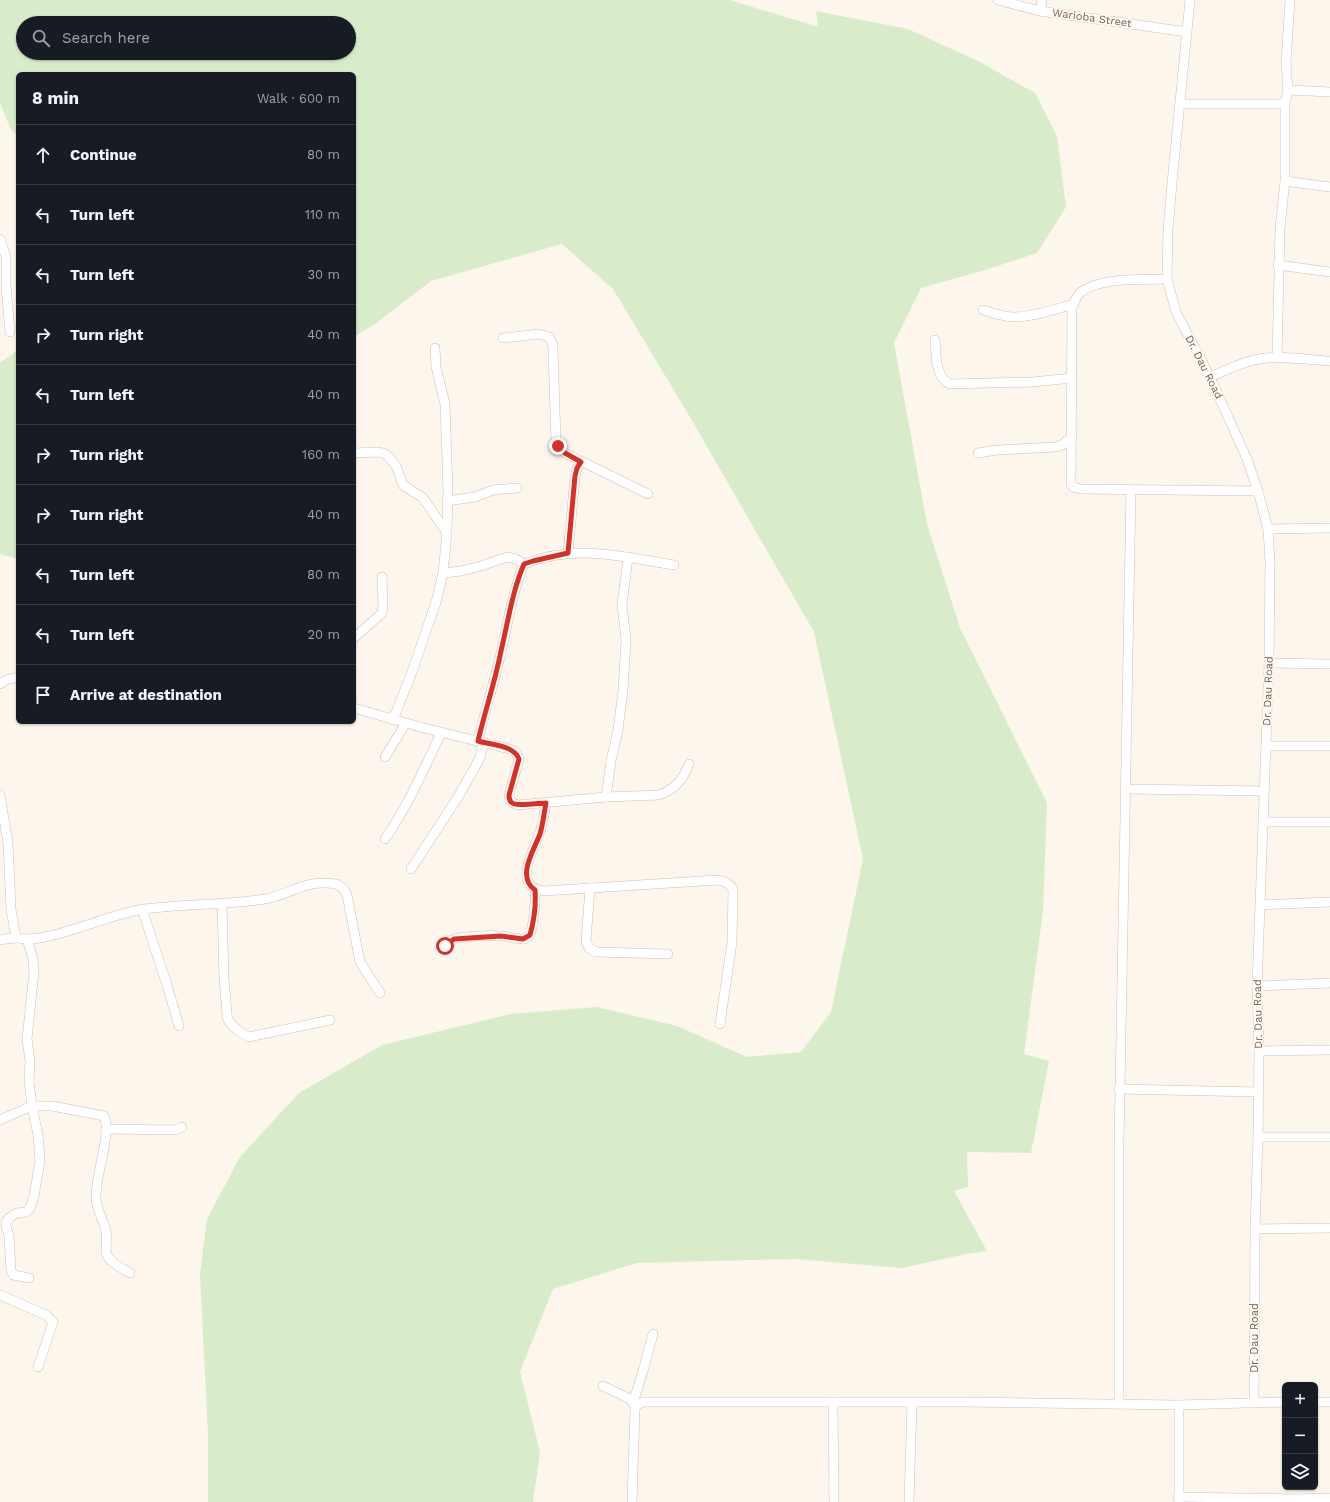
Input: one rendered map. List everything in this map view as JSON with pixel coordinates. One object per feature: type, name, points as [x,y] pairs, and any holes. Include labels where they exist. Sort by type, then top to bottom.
[{"type":"street","name":"Warioba Street","points":[[998,0],[1040,11],[1187,32]]},
{"type":"street","points":[[1040,11],[1042,0]]},
{"type":"street","name":"Dr. Dau Road","points":[[1190,0],[1170,215],[1167,279],[1176,312],[1210,377],[1236,434],[1258,491],[1268,529],[1270,562],[1269,663],[1257,986],[1259,1051],[1255,1229],[1254,1403]]},
{"type":"street","points":[[1277,358],[1278,265],[1285,181],[1285,104],[1288,90],[1286,62],[1290,0]]},
{"type":"street","points":[[1288,90],[1330,92]]},
{"type":"street","points":[[1180,104],[1285,104]]},
{"type":"street","points":[[1285,181],[1330,187]]},
{"type":"street","points":[[0,239],[6,256],[6,286],[10,332]]},
{"type":"street","points":[[1278,265],[1330,272]]},
{"type":"street","points":[[1167,279],[1105,283],[1081,292],[1074,300],[1072,308],[1071,484],[1073,487],[1081,489],[1258,491]]},
{"type":"street","points":[[983,310],[1014,317],[1038,314],[1074,304]]},
{"type":"street","points":[[503,338],[539,334],[549,337],[553,345],[556,440],[558,446],[565,453],[581,462],[648,494]]},
{"type":"street","points":[[935,340],[940,373],[944,380],[950,384],[1005,383],[1072,378]]},
{"type":"street","points":[[393,720],[412,672],[436,602],[443,572],[447,533],[445,404],[436,367],[435,348]]},
{"type":"street","points":[[1210,377],[1247,361],[1260,358],[1330,361]]},
{"type":"street","points":[[978,454],[998,450],[1056,447],[1062,445],[1072,437]]},
{"type":"street","points":[[356,453],[377,452],[383,453],[388,457],[396,466],[403,485],[424,498],[447,533]]},
{"type":"street","points":[[568,553],[575,476],[577,468],[581,462]]},
{"type":"street","points":[[447,501],[475,497],[493,490],[516,488]]},
{"type":"street","points":[[1119,1403],[1119,1089],[1131,490]]},
{"type":"street","points":[[1268,529],[1330,528]]},
{"type":"street","points":[[411,870],[458,797],[480,758],[480,742],[485,710],[496,674],[512,602],[524,564],[568,553],[594,552],[674,565]]},
{"type":"street","points":[[443,572],[474,568],[507,557],[516,558],[524,564]]},
{"type":"street","points":[[606,797],[621,707],[626,640],[622,604],[628,558]]},
{"type":"street","points":[[356,636],[382,613],[384,606],[382,577]]},
{"type":"street","points":[[1269,663],[1330,664]]},
{"type":"street","points":[[0,684],[6,680],[16,678]]},
{"type":"street","points":[[356,709],[441,733],[509,749],[517,754],[519,759],[509,795],[510,801],[518,805],[606,797],[659,795],[674,788],[687,771],[689,764]]},
{"type":"street","points":[[385,757],[406,723]]},
{"type":"street","points":[[385,839],[417,784],[441,733]]},
{"type":"street","points":[[1266,746],[1330,746]]},
{"type":"street","points":[[1126,789],[1264,791]]},
{"type":"street","points":[[0,795],[8,843],[11,909],[16,938]]},
{"type":"street","points":[[546,803],[540,833],[527,865],[527,879],[529,884],[535,890],[544,891],[717,880],[724,881],[730,885],[733,889],[732,942],[720,1024]]},
{"type":"street","points":[[1263,822],[1330,822]]},
{"type":"street","points":[[0,940],[16,938],[27,939],[71,930],[112,916],[142,910],[173,906],[222,904],[265,899],[282,895],[303,885],[328,883],[343,887],[347,895],[360,962],[380,993]]},
{"type":"street","points":[[590,888],[586,941],[589,948],[596,952],[668,954]]},
{"type":"street","points":[[445,946],[454,939],[469,937],[501,936],[523,939],[527,938],[531,930],[536,901],[535,890]]},
{"type":"street","points":[[1260,905],[1330,902]]},
{"type":"street","points":[[222,904],[225,1003],[228,1020],[233,1026],[240,1032],[249,1036],[330,1020]]},
{"type":"street","points":[[142,910],[179,1026]]},
{"type":"street","points":[[27,939],[33,959],[34,972],[27,1039],[29,1054],[29,1081],[38,1135],[40,1154],[39,1172],[30,1208],[26,1212],[17,1213],[9,1218],[6,1226],[9,1236],[11,1270],[13,1275],[29,1278]]},
{"type":"street","points":[[1257,986],[1330,983]]},
{"type":"street","points":[[1259,1051],[1330,1050]]},
{"type":"street","points":[[1119,1089],[1258,1092]]},
{"type":"street","points":[[0,1120],[32,1106],[52,1106],[104,1116],[106,1120],[106,1129],[104,1146],[96,1181],[96,1205],[106,1231],[106,1253],[108,1258],[130,1273]]},
{"type":"street","points":[[106,1129],[175,1130],[182,1127]]},
{"type":"street","points":[[1258,1137],[1330,1136]]},
{"type":"street","points":[[1255,1229],[1330,1228]]},
{"type":"street","points":[[0,1295],[46,1315],[53,1322],[38,1367]]},
{"type":"street","points":[[632,1502],[634,1405],[653,1334]]},
{"type":"street","points":[[603,1386],[630,1399],[634,1405]]},
{"type":"street","points":[[634,1405],[643,1402],[966,1402],[1179,1405],[1282,1402]]},
{"type":"street","points":[[833,1402],[834,1502]]},
{"type":"street","points":[[1318,1402],[1330,1402]]},
{"type":"street","points":[[909,1502],[912,1403]]},
{"type":"street","points":[[1179,1405],[1178,1499],[1299,1500],[1330,1498]]},
{"type":"green space","points":[[0,0],[730,0],[818,27],[816,11],[908,29],[980,62],[1035,93],[1057,136],[1066,207],[1037,253],[985,270],[921,288],[894,343],[927,524],[960,628],[1047,803],[1043,911],[1024,1054],[1049,1061],[1031,1153],[967,1152],[968,1187],[954,1191],[987,1251],[902,1268],[796,1259],[637,1263],[553,1289],[520,1372],[540,1452],[533,1502],[208,1502],[208,1434],[200,1273],[207,1219],[240,1157],[299,1093],[382,1045],[511,1014],[597,1007],[677,1026],[747,1057],[801,1052],[831,1012],[863,859],[814,632],[687,412],[613,289],[562,244],[431,281],[375,324],[356,336],[356,72],[16,72],[16,134],[11,130],[0,103]]},
{"type":"green space","points":[[16,351],[16,558],[0,554],[0,362]]},
{"type":"route","points":[[445,946],[454,939],[469,937],[501,936],[523,939],[530,935],[536,901],[535,890],[529,884],[527,879],[527,865],[540,833],[546,803],[518,805],[512,803],[509,795],[519,759],[517,754],[509,749],[478,741],[485,710],[502,651],[512,602],[524,564],[568,553],[574,501],[575,476],[577,468],[581,462],[565,453],[558,446]]}]
